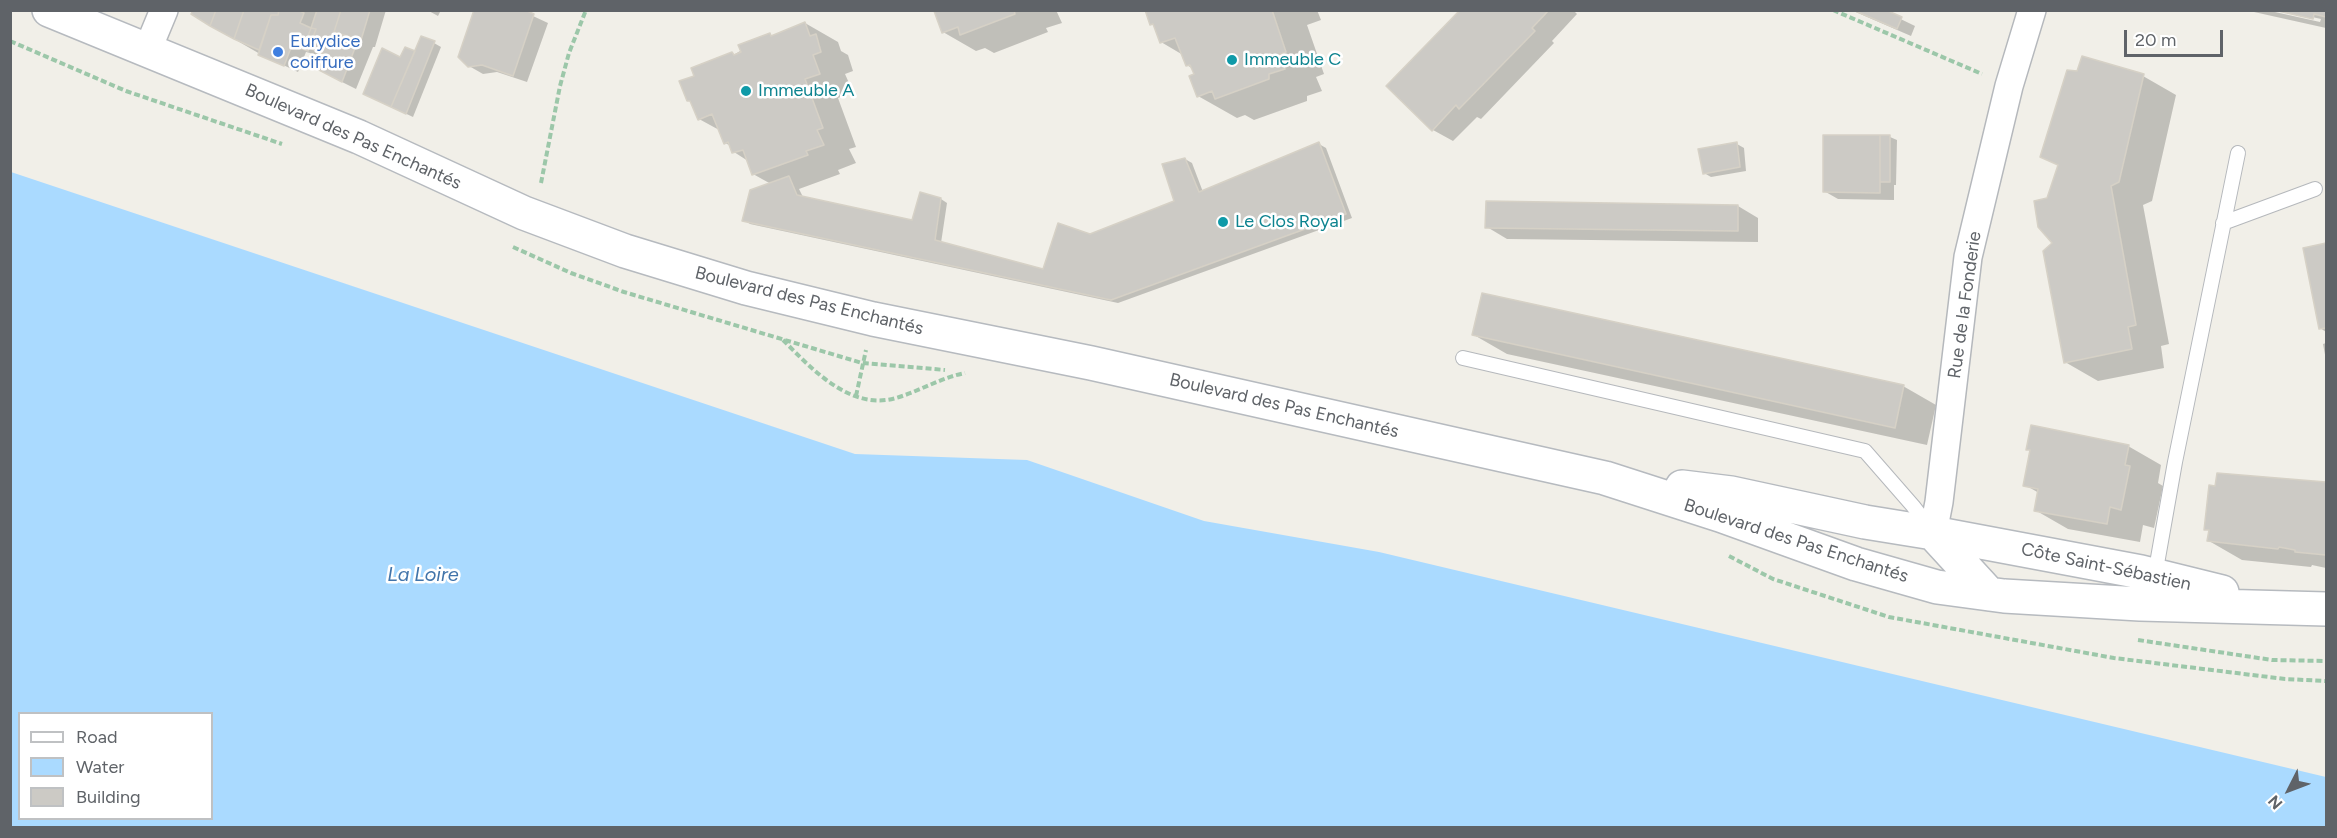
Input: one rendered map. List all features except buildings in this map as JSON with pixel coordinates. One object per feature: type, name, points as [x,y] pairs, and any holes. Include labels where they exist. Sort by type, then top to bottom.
[{"type":"main road","name":"Boulevard des Pas Enchantés","points":[[49,10],[349,132],[524,213],[625,251],[746,288],[873,319],[1091,363],[1605,478],[1720,515],[1856,564],[1937,587],[1989,594]]},
{"type":"main road","name":"Boulevard des Pas Enchantés","points":[[1605,478],[1731,493],[1865,522],[1933,533]]},
{"type":"main road","name":"Côte Saint-Sébastien","points":[[1933,533],[2155,576],[2278,606]]},
{"type":"main road","points":[[1933,533],[1989,594]]},
{"type":"main road","name":"Côte Saint-Sébastien","points":[[1989,594],[2140,604],[2326,609]]},
{"type":"street","points":[[147,51],[164,10]]},
{"type":"street","name":"Rue de la Fonderie","points":[[1933,533],[1939,502],[1968,257],[2009,86],[2032,10]]},
{"type":"lane","points":[[2155,576],[2175,462],[2238,153]]},
{"type":"lane","points":[[2223,224],[2315,189]]},
{"type":"lane","points":[[1463,358],[1865,451],[1913,506],[1933,533]]},
{"type":"path","points":[[586,10],[569,52],[560,86],[542,182],[504,243],[571,273],[624,292],[782,339],[862,363],[973,372],[944,377],[923,388],[883,401],[864,399],[840,390],[823,378],[782,339]]},
{"type":"path","points":[[1833,10],[2009,86]]},
{"type":"path","name":"Boulevard des Pas Enchantés","points":[[10,41],[126,90],[284,145]]},
{"type":"path","points":[[856,396],[862,363]]},
{"type":"path","points":[[1721,552],[1773,579],[1889,617],[2114,658],[2285,679],[2326,681]]},
{"type":"path","points":[[2136,639],[2272,660],[2326,661]]},
{"type":"water","name":"La Loire","points":[[11,172],[855,454],[1027,460],[1204,521],[1379,552],[2326,777],[2326,827],[11,827]]},
{"type":"place","name":"Eurydice coiffure","points":[[278,52]]},
{"type":"place","name":"Immeuble C","points":[[1232,60]]},
{"type":"place","name":"Immeuble A","points":[[746,91]]},
{"type":"place","name":"Le Clos Royal","points":[[1223,222]]}]
